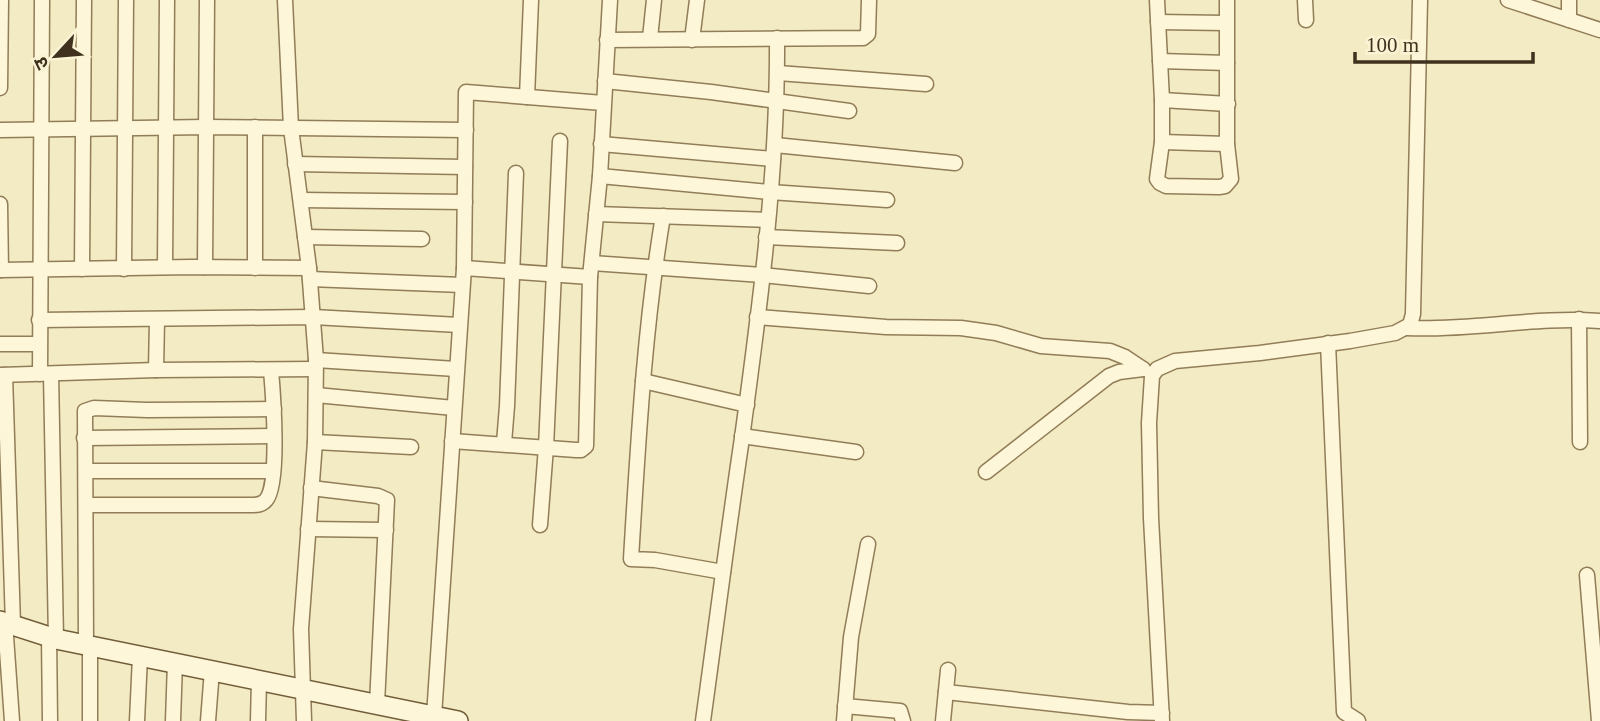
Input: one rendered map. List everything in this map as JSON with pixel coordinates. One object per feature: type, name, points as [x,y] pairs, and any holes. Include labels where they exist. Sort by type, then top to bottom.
[{"type":"street","points":[[0,88],[1,0]]},
{"type":"street","points":[[42,0],[39,344],[45,374],[52,637],[50,721]]},
{"type":"street","points":[[82,269],[84,0]]},
{"type":"street","points":[[124,268],[126,0]]},
{"type":"street","points":[[165,267],[167,0]]},
{"type":"street","points":[[205,267],[207,0]]},
{"type":"street","points":[[285,0],[290,128],[310,274],[316,395],[315,442],[300,629],[304,721]]},
{"type":"street","points":[[527,97],[531,0]]},
{"type":"street","points":[[452,441],[581,450],[586,446],[591,270],[600,176],[610,0]]},
{"type":"street","points":[[650,38],[654,0]]},
{"type":"street","points":[[692,40],[697,0]]},
{"type":"street","points":[[607,40],[863,38],[869,29],[869,0]]},
{"type":"street","points":[[1157,0],[1162,100],[1162,142],[1157,179],[1160,184],[1166,186],[1225,186],[1231,179],[1227,144],[1227,0]]},
{"type":"street","points":[[1306,0],[1306,20]]},
{"type":"street","points":[[1407,328],[1413,314],[1420,0]]},
{"type":"street","points":[[1508,0],[1600,30]]},
{"type":"street","points":[[1569,0],[1569,20]]},
{"type":"street","points":[[1158,22],[1226,23]]},
{"type":"street","points":[[703,721],[747,405],[762,275],[774,152],[778,38]]},
{"type":"street","points":[[1160,61],[1227,64]]},
{"type":"street","points":[[778,74],[926,84]]},
{"type":"street","points":[[605,81],[721,93],[849,111]]},
{"type":"street","points":[[434,716],[464,268],[466,92],[603,103]]},
{"type":"street","points":[[1162,100],[1227,104]]},
{"type":"street","points":[[0,130],[167,127],[466,130]]},
{"type":"street","points":[[255,127],[255,268]]},
{"type":"street","points":[[540,525],[560,141]]},
{"type":"street","points":[[1162,142],[1227,144]]},
{"type":"street","points":[[601,144],[955,163]]},
{"type":"street","points":[[296,164],[465,167]]},
{"type":"street","points":[[504,443],[516,173]]},
{"type":"street","points":[[600,176],[887,200]]},
{"type":"street","points":[[301,200],[465,202]]},
{"type":"street","points":[[0,204],[0,270],[255,268],[462,285]]},
{"type":"street","points":[[596,214],[768,220]]},
{"type":"street","points":[[663,216],[654,267],[643,381],[632,559],[723,572]]},
{"type":"street","points":[[305,237],[422,239]]},
{"type":"street","points":[[766,237],[897,243]]},
{"type":"street","points":[[464,268],[555,275],[654,267],[869,286]]},
{"type":"street","points":[[39,320],[313,317],[459,325]]},
{"type":"street","points":[[757,317],[886,327],[961,328],[996,333],[1041,346],[1110,351],[1150,369],[1152,518],[1162,717],[946,692]]},
{"type":"street","points":[[1579,319],[1580,442]]},
{"type":"street","points":[[986,472],[1109,376],[1119,372],[1150,369],[1175,360],[1261,353],[1407,328],[1461,328],[1579,319],[1600,321]]},
{"type":"street","points":[[156,370],[157,320]]},
{"type":"street","points":[[1328,343],[1344,712],[1358,721]]},
{"type":"street","points":[[0,344],[39,344]]},
{"type":"street","points":[[12,721],[6,623],[3,375],[156,370],[271,370],[315,364],[456,369]]},
{"type":"street","points":[[86,505],[259,505],[267,500],[273,471],[274,409],[271,370]]},
{"type":"street","points":[[643,381],[747,405]]},
{"type":"street","points":[[316,395],[454,408]]},
{"type":"street","points":[[90,721],[85,411],[90,408],[274,409]]},
{"type":"street","points":[[84,438],[274,436]]},
{"type":"street","points":[[742,436],[856,452]]},
{"type":"street","points":[[315,442],[411,447]]},
{"type":"street","points":[[86,471],[273,471]]},
{"type":"street","points":[[311,488],[384,497],[388,505],[377,704]]},
{"type":"street","points":[[309,529],[386,530]]},
{"type":"street","points":[[868,544],[851,637],[845,713],[900,711],[903,721]]},
{"type":"street","points":[[1587,575],[1599,721]]},
{"type":"street","points":[[6,623],[88,645],[458,721]]},
{"type":"street","points":[[137,721],[140,656]]},
{"type":"street","points":[[173,721],[174,663]]},
{"type":"street","points":[[208,721],[212,670]]},
{"type":"street","points":[[943,721],[948,670]]},
{"type":"street","points":[[258,721],[259,680]]}]
